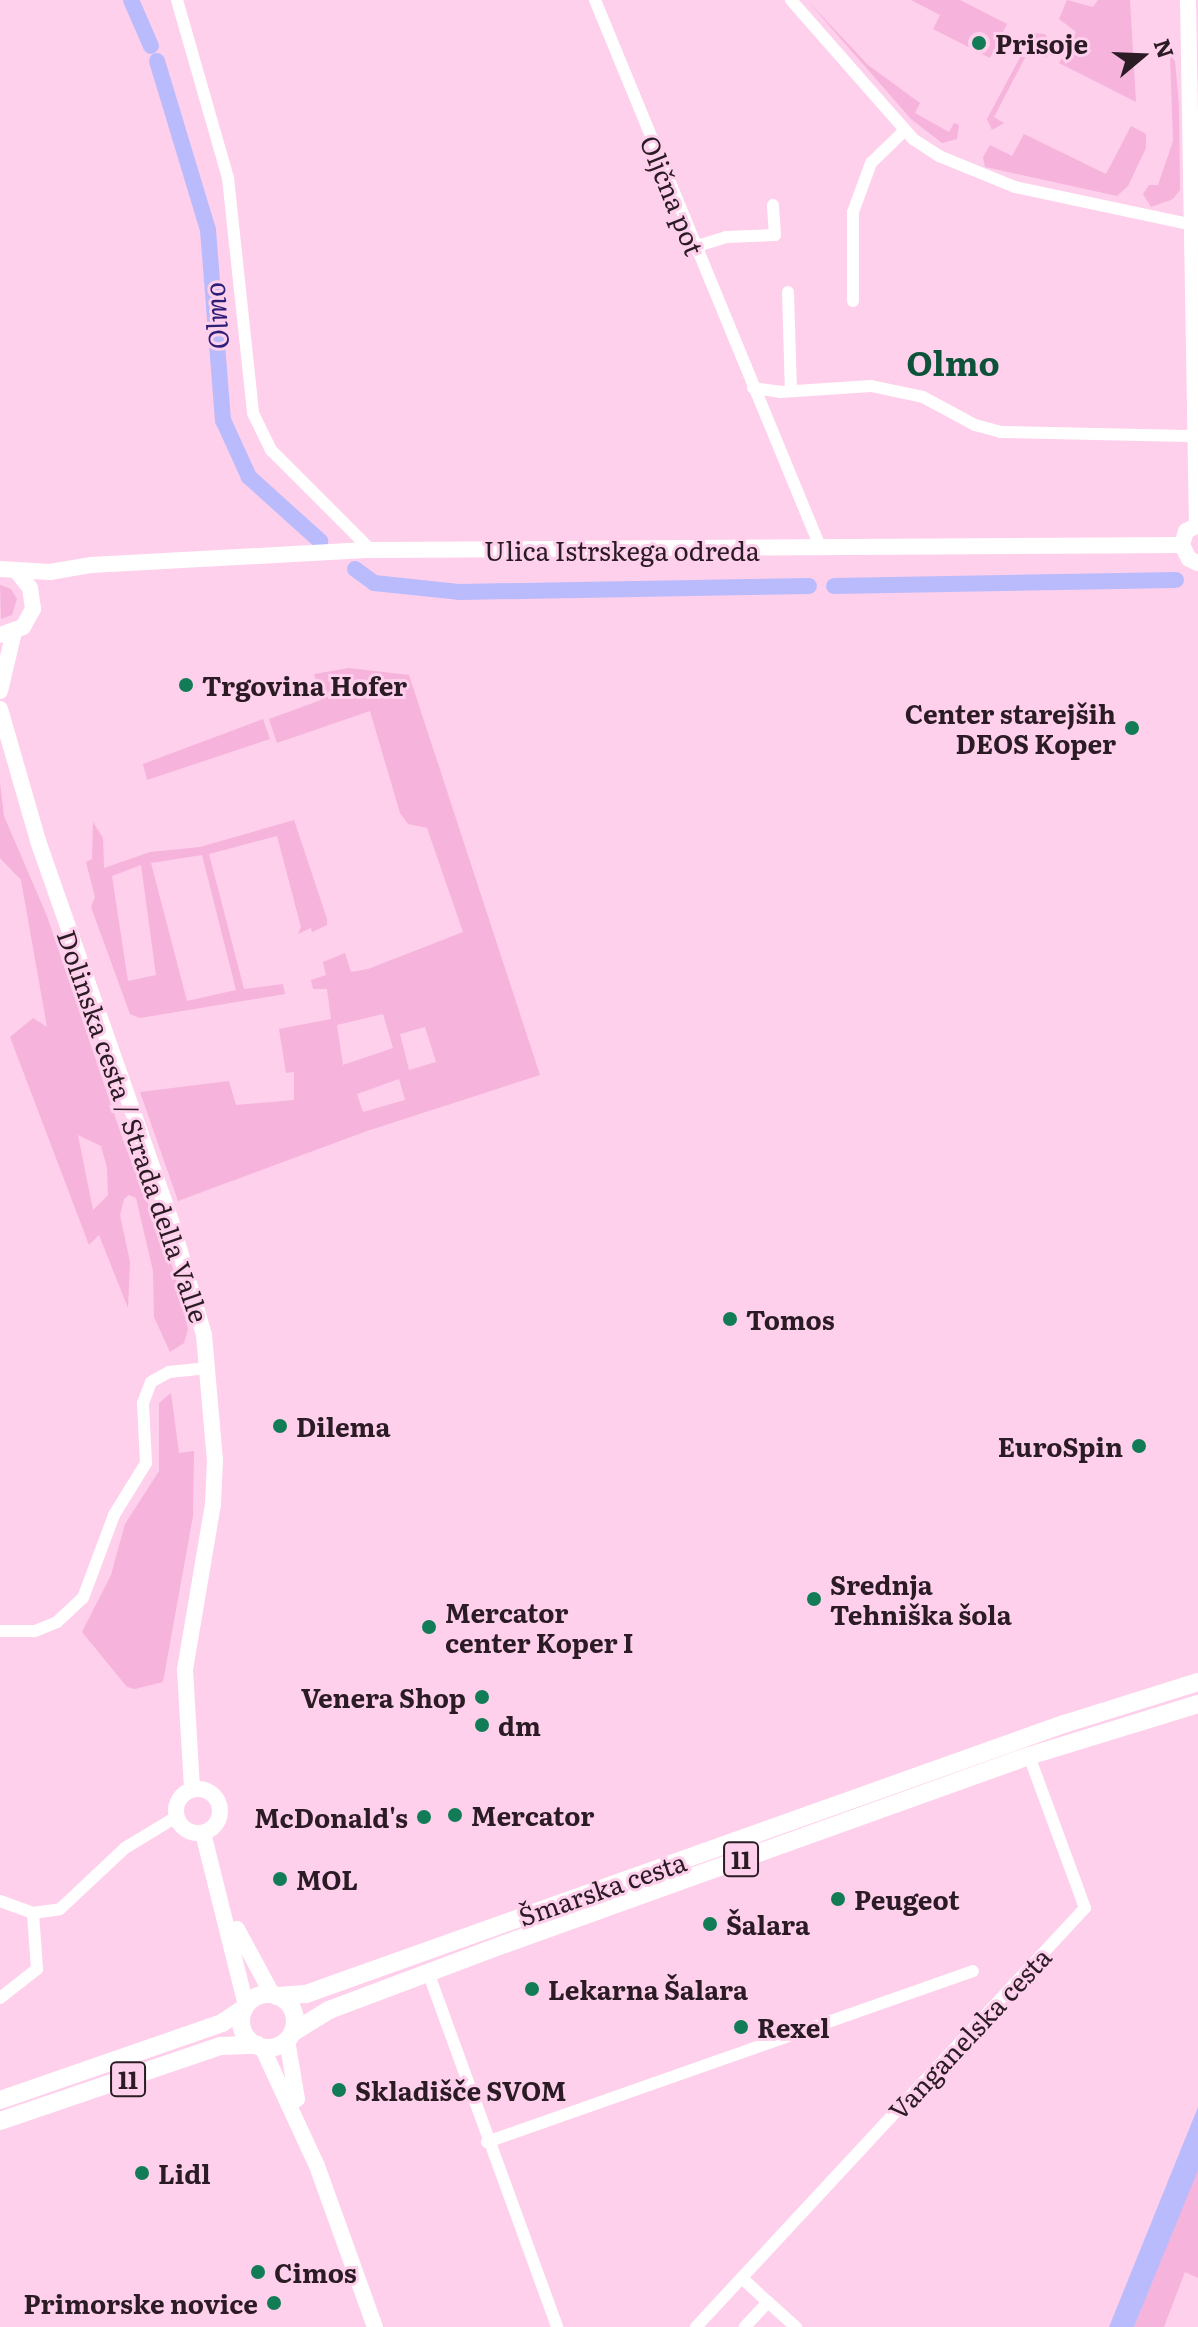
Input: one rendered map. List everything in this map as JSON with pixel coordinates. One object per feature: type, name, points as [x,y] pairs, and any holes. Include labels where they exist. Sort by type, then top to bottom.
[{"type":"main road","name":"Šmarska cesta","points":[[274,1995],[306,1994],[1064,1724],[1198,1682]]},
{"type":"main road","name":"Šmarska cesta","points":[[290,2037],[321,2013],[428,1972],[1029,1756],[1198,1704]]},
{"type":"main road","name":"11","points":[[0,2100],[222,2023],[245,2007],[274,1995]]},
{"type":"main road","points":[[274,1995],[294,2016],[290,2037]]},
{"type":"main road","points":[[245,2007],[241,2025],[259,2046]]},
{"type":"main road","name":"11","points":[[0,2121],[220,2046],[259,2046],[290,2037]]},
{"type":"street","points":[[177,0],[228,178],[253,413],[271,450],[371,550]]},
{"type":"street","name":"Oljčna pot","points":[[595,0],[694,247],[821,549]]},
{"type":"street","points":[[791,0],[905,130],[939,156],[988,179],[1194,225]]},
{"type":"street","points":[[1188,0],[1198,524],[1186,531],[1182,545],[1189,559],[1198,563]]},
{"type":"street","points":[[853,301],[853,212],[871,163],[905,130]]},
{"type":"street","points":[[694,247],[726,237],[775,235],[773,205]]},
{"type":"street","points":[[788,292],[791,391]]},
{"type":"street","points":[[753,388],[791,391],[871,386],[911,395],[975,425],[1058,437],[1187,436]]},
{"type":"street","name":"Ulica Istrskega odreda","points":[[63,571],[371,550],[1182,545]]},
{"type":"street","points":[[8,570],[63,571]]},
{"type":"street","points":[[8,570],[34,597]]},
{"type":"street","points":[[0,691],[7,634],[29,618],[34,597],[63,571]]},
{"type":"street","name":"Dolinska cesta / Strada della Valle","points":[[0,709],[38,841],[172,1224],[204,1335],[213,1504],[185,1670],[192,1789]]},
{"type":"street","points":[[0,1631],[35,1631],[57,1622],[83,1598],[114,1515],[146,1463],[143,1403],[151,1382],[169,1372],[208,1368]]},
{"type":"street","name":"Vanganelska cesta","points":[[696,2327],[1085,1908],[1029,1756]]},
{"type":"street","points":[[192,1789],[209,1791],[219,1804],[217,1822],[203,1833],[187,1830],[176,1817],[178,1800],[192,1789]]},
{"type":"street","points":[[0,1901],[33,1913],[60,1909],[125,1848],[176,1817]]},
{"type":"street","points":[[203,1833],[245,2007]]},
{"type":"street","points":[[217,1884],[252,1965],[274,1995]]},
{"type":"street","points":[[0,1998],[37,1969],[33,1913]]},
{"type":"street","points":[[487,2142],[973,1971]]},
{"type":"street","points":[[428,1972],[487,2142],[557,2327]]},
{"type":"street","points":[[290,2037],[291,2080],[317,2166],[375,2327]]},
{"type":"street","points":[[259,2046],[317,2166]]},
{"type":"street","points":[[742,2278],[796,2327]]},
{"type":"street","points":[[745,2327],[768,2302]]},
{"type":"shaded area","points":[[807,0],[868,65],[920,103],[915,113],[949,132],[954,123],[959,125],[957,139],[942,143],[911,119]]},
{"type":"shaded area","name":"Prisoje","points":[[911,0],[960,0],[1007,24],[990,58],[933,29],[940,15]]},
{"type":"shaded area","points":[[1067,0],[1093,7],[1098,0],[1130,0],[1136,102],[1059,63],[1076,32],[1059,19]]},
{"type":"shaded area","points":[[1033,33],[1045,34],[1053,47],[1047,57],[1029,50],[994,117],[1004,123],[992,130],[987,119]]},
{"type":"shaded area","points":[[1170,55],[1175,61],[1179,105],[1180,190],[1173,199],[1151,207],[1143,194],[1149,185],[1158,185],[1173,141]]},
{"type":"shaded area","points":[[1131,126],[1146,134],[1146,148],[1128,186],[1117,196],[985,167],[983,157],[990,145],[1012,156],[1024,134],[1106,174]]},
{"type":"shaded area","points":[[0,585],[11,589],[17,599],[12,615],[1,619]]},
{"type":"shaded area","points":[[349,668],[409,675],[540,1075],[367,1131],[178,1201],[140,1092],[229,1081],[236,1105],[294,1100],[294,1072],[286,1073],[279,1029],[331,1019],[327,989],[313,989],[311,980],[326,975],[323,962],[345,953],[351,972],[368,969],[463,932],[427,828],[408,824],[400,813],[370,711],[277,743],[269,719],[321,700],[314,674]],"holes":[[[383,1014],[393,1048],[343,1065],[337,1025]],[[425,1027],[436,1062],[409,1070],[400,1034]],[[399,1079],[405,1100],[363,1112],[357,1094]]]},
{"type":"shaded area","points":[[263,719],[270,739],[147,780],[143,764]]},
{"type":"shaded area","points":[[0,783],[4,816],[47,916],[123,1140],[174,1271],[188,1329],[184,1343],[170,1352],[154,1317],[153,1271],[136,1198],[129,1195],[124,1199],[120,1215],[130,1262],[128,1308],[99,1235],[89,1245],[10,1037],[33,1018],[47,1027],[21,880],[0,858]],"holes":[[[78,1135],[101,1146],[107,1168],[108,1195],[93,1210]]]},
{"type":"shaded area","points":[[294,820],[327,925],[298,934],[301,927],[277,836],[209,854],[244,989],[283,984],[285,994],[140,1018],[130,1014],[91,907],[95,897],[86,862],[92,859],[93,822],[103,838],[104,868],[150,852],[200,847]],"holes":[[[202,855],[236,990],[187,1001],[151,863]],[[141,865],[156,975],[128,981],[112,876]]]},
{"type":"shaded area","points":[[171,1393],[179,1453],[194,1451],[193,1516],[163,1682],[135,1689],[127,1687],[82,1632],[111,1575],[125,1524],[159,1471],[159,1403]]},
{"type":"shaded area","points":[[1198,2167],[1198,2278],[1185,2272],[1164,2327],[1134,2327]]},
{"type":"water","points":[[1198,2107],[1198,2170],[1134,2327],[1109,2327]]},
{"type":"waterway","points":[[131,0],[151,46]]},
{"type":"waterway","name":"Olmo","points":[[157,61],[208,230],[223,420],[249,477],[320,541]]},
{"type":"waterway","points":[[355,569],[374,583],[459,592],[809,586]]},
{"type":"waterway","points":[[834,586],[1176,580]]},
{"type":"place","name":"Prisoje","points":[[979,43]]},
{"type":"place","name":"Trgovina Hofer","points":[[186,685]]},
{"type":"place","name":"Center starejših DEOS Koper","points":[[1132,728]]},
{"type":"place","name":"Tomos","points":[[730,1319]]},
{"type":"place","name":"Dilema","points":[[280,1426]]},
{"type":"place","name":"EuroSpin","points":[[1139,1446]]},
{"type":"place","name":"Srednja Tehniška šola","points":[[814,1599]]},
{"type":"place","name":"Mercator center Koper I","points":[[429,1627]]},
{"type":"place","name":"Venera Shop","points":[[482,1697]]},
{"type":"place","name":"dm","points":[[482,1725]]},
{"type":"place","name":"Mercator","points":[[455,1815]]},
{"type":"place","name":"McDonald's","points":[[424,1817]]},
{"type":"place","name":"MOL","points":[[280,1879]]},
{"type":"place","name":"Peugeot","points":[[838,1899]]},
{"type":"place","name":"Šalara","points":[[710,1924]]},
{"type":"place","name":"Lekarna Šalara","points":[[532,1989]]},
{"type":"place","name":"Rexel","points":[[741,2027]]},
{"type":"place","name":"Skladišče SVOM","points":[[339,2090]]},
{"type":"place","name":"Lidl","points":[[142,2173]]},
{"type":"place","name":"Cimos","points":[[258,2272]]},
{"type":"place","name":"Primorske novice","points":[[274,2303]]},
{"type":"district","name":"Olmo","points":[[953,362]]}]
